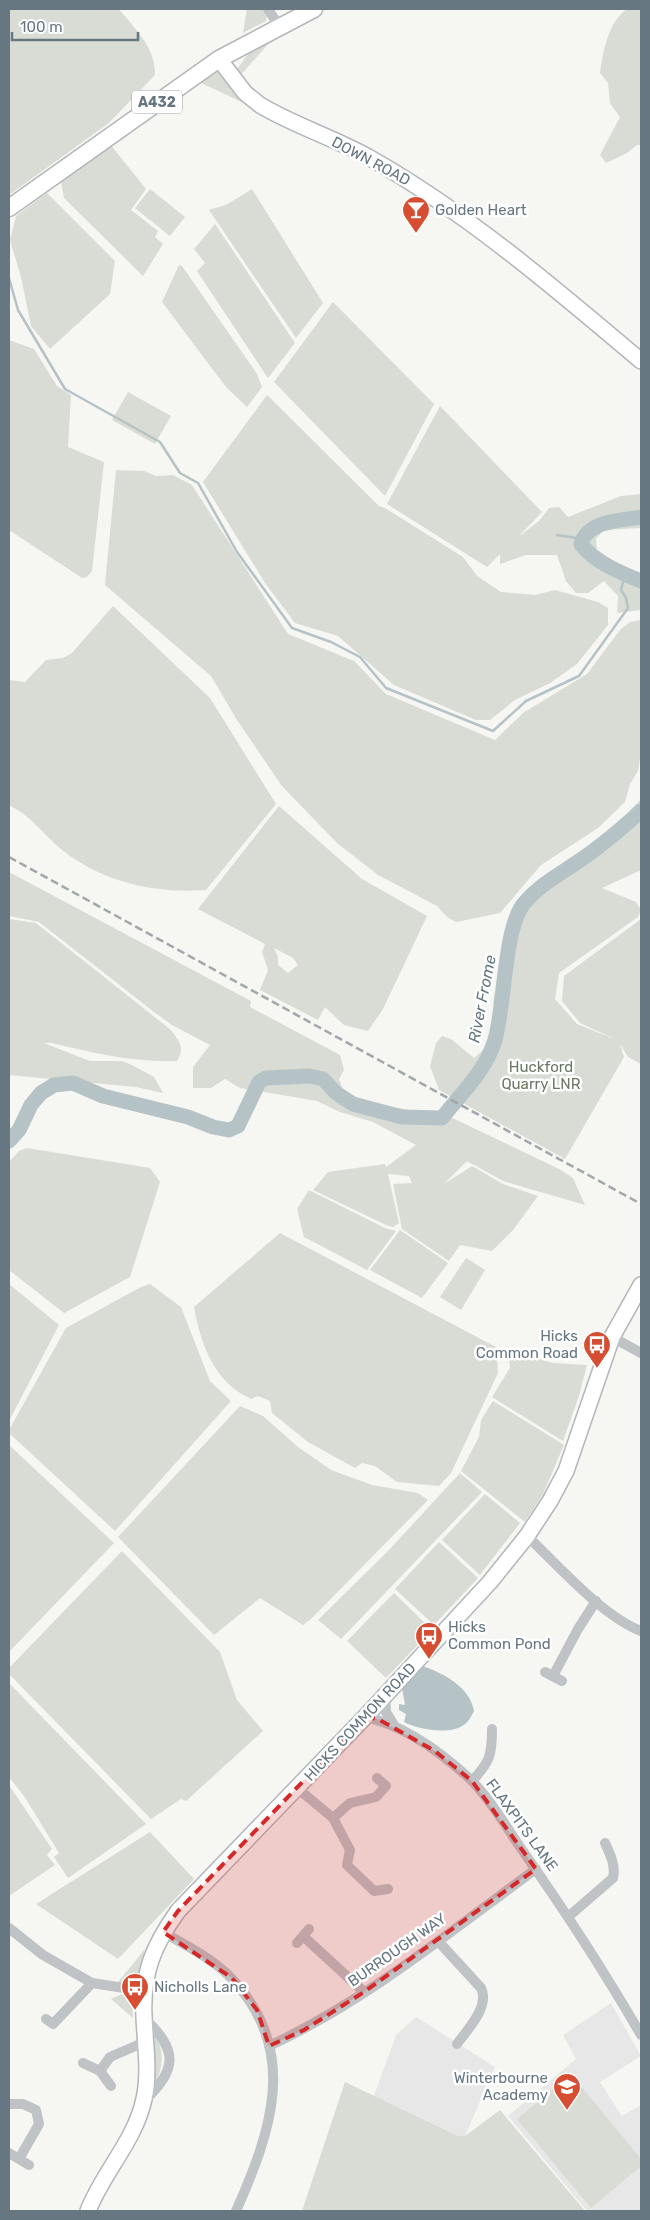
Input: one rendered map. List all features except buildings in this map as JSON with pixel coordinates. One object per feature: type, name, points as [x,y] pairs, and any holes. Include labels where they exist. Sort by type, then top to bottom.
[{"type":"main road","name":"A432","points":[[9,208],[218,59],[314,9]]},
{"type":"street","points":[[268,9],[279,26]]},
{"type":"street","name":"DOWN ROAD","points":[[218,59],[245,93],[260,105],[369,157],[420,189],[526,267],[641,361]]},
{"type":"street","name":"HICKS COMMON ROAD","points":[[163,1932],[178,1911],[365,1717],[490,1582],[527,1536],[550,1502],[566,1471],[612,1337],[641,1285]]},
{"type":"street","points":[[612,1337],[641,1353]]},
{"type":"street","points":[[527,1536],[596,1601],[631,1627],[641,1631]]},
{"type":"street","points":[[554,1676],[578,1629],[596,1601]]},
{"type":"street","points":[[385,1695],[386,1712],[394,1725]]},
{"type":"street","name":"FLAXPITS LANE","points":[[365,1717],[394,1725],[439,1755],[472,1781],[568,1917],[641,2035]]},
{"type":"street","points":[[472,1781],[490,1759],[492,1730]]},
{"type":"street","points":[[333,1818],[350,1802],[376,1797],[386,1786],[377,1778]]},
{"type":"street","points":[[297,1788],[333,1818],[350,1850],[347,1865],[374,1890],[388,1889]]},
{"type":"street","points":[[568,1917],[613,1878],[615,1872],[605,1843]]},
{"type":"street","name":"BURROUGH WAY","points":[[270,2046],[304,2030],[364,1992],[536,1870]]},
{"type":"street","points":[[10,1931],[43,1955],[92,1984],[144,1991]]},
{"type":"street","points":[[88,2211],[134,2129],[144,2101],[148,2070],[144,1991],[149,1964],[163,1932],[206,1958],[232,1978],[257,2010],[270,2046],[274,2064],[275,2090],[271,2117],[256,2165],[236,2211]]},
{"type":"street","points":[[303,1936],[364,1992]]},
{"type":"street","points":[[438,1941],[481,1988],[484,1995],[483,2005],[457,2044]]},
{"type":"street","points":[[46,2019],[53,2024],[92,1984]]},
{"type":"street","points":[[144,2018],[166,2042],[169,2056],[166,2074],[156,2089],[144,2101]]},
{"type":"street","points":[[100,2071],[110,2057],[147,2041]]},
{"type":"street","points":[[83,2063],[100,2071],[111,2086]]},
{"type":"street","points":[[9,2104],[23,2104],[36,2110],[39,2124],[19,2159]]},
{"type":"street","points":[[9,2153],[29,2164]]},
{"type":"highlighted area","points":[[365,1717],[378,1719],[435,1751],[472,1781],[536,1869],[364,1992],[304,2030],[269,2046],[257,2010],[232,1978],[163,1932],[178,1911]]},
{"type":"shaded area","points":[[420,1665],[445,1676],[461,1687],[467,1694],[474,1711],[464,1725],[456,1729],[441,1731],[424,1729],[404,1722],[406,1714],[399,1710],[399,1704],[405,1705],[402,1688],[398,1687]]},
{"type":"shaded area","name":"Winterbourne Academy","points":[[611,2003],[641,2056],[600,2082],[622,2116],[641,2105],[641,2211],[587,2211],[508,2116],[576,2059],[563,2035]]},
{"type":"shaded area","points":[[416,2017],[495,2067],[465,2136],[458,2136],[374,2096],[396,2035]]},
{"type":"green space","points":[[9,9],[119,9],[138,32],[148,48],[152,56],[155,75],[109,123],[9,195]]},
{"type":"green space","points":[[247,9],[265,9],[267,13],[266,21],[243,33]]},
{"type":"green space","points":[[627,9],[641,9],[641,145],[637,145],[627,153],[606,163],[600,155],[620,117],[610,103],[608,83],[600,73],[607,38],[615,22]]},
{"type":"green space","points":[[271,41],[238,78],[235,72],[251,50]]},
{"type":"green space","points":[[216,71],[224,76],[250,106],[195,80]]},
{"type":"green space","points":[[110,144],[146,189],[131,210],[158,231],[155,237],[163,244],[143,276],[64,198],[61,181]]},
{"type":"green space","points":[[150,189],[185,217],[170,236],[135,208]]},
{"type":"green space","points":[[252,189],[323,303],[296,338],[209,210],[226,205]]},
{"type":"green space","points":[[47,193],[115,261],[110,294],[50,349],[31,326],[21,277],[10,240],[16,216]]},
{"type":"green space","points":[[215,224],[295,343],[268,378],[197,271],[205,263],[194,249]]},
{"type":"green space","points":[[179,265],[182,266],[257,374],[262,387],[247,407],[226,387],[162,302]]},
{"type":"green space","points":[[333,302],[434,404],[385,496],[274,382]]},
{"type":"green space","points":[[9,340],[34,349],[57,386],[71,395],[68,447],[104,462],[92,571],[87,577],[82,578],[9,530]]},
{"type":"green space","points":[[128,392],[171,416],[155,444],[112,420]]},
{"type":"green space","points":[[267,395],[379,506],[463,557],[477,576],[501,592],[535,595],[555,590],[598,602],[608,608],[608,625],[577,664],[550,683],[515,700],[490,720],[476,720],[394,685],[338,636],[295,623],[265,583],[203,482]]},
{"type":"green space","points":[[440,406],[542,512],[518,537],[539,521],[549,508],[559,507],[568,517],[621,496],[641,494],[641,528],[604,530],[596,539],[597,550],[619,565],[617,576],[634,584],[641,580],[641,610],[617,613],[618,596],[604,581],[588,593],[576,593],[566,581],[557,555],[526,555],[500,564],[500,554],[487,567],[387,504]]},
{"type":"green space","points":[[116,470],[144,471],[156,476],[173,475],[192,485],[288,634],[354,661],[386,694],[495,740],[523,713],[587,674],[620,630],[630,622],[641,620],[641,753],[638,771],[630,784],[625,802],[598,828],[541,865],[500,913],[456,922],[447,917],[437,906],[378,875],[337,843],[282,786],[237,720],[211,676],[105,585]]},
{"type":"green space","points":[[113,606],[210,698],[276,804],[206,890],[168,890],[111,878],[94,870],[61,849],[30,819],[9,805],[9,680],[25,682],[46,660],[63,658],[72,653]]},
{"type":"green space","name":"Huckford Quarry LNR","points":[[641,799],[641,870],[602,888],[636,902],[641,910],[638,917],[559,973],[555,999],[577,1024],[617,1040],[580,1023],[562,1001],[564,976],[641,919],[641,1064],[628,1057],[620,1044],[624,1057],[565,1159],[439,1090],[430,1066],[436,1043],[442,1036],[451,1039],[474,1058],[483,1050],[497,1014],[493,1004],[502,946],[515,905],[529,888],[614,827]]},
{"type":"green space","points":[[279,806],[362,879],[427,916],[383,1009],[368,1031],[344,1025],[325,1007],[318,1020],[260,990],[268,970],[262,952],[265,944],[198,909]],"holes":[[[274,948],[293,958],[298,965],[288,973],[278,965],[278,957]]]},
{"type":"green space","points":[[9,872],[251,1001],[250,1007],[340,1055],[344,1070],[339,1079],[344,1090],[351,1095],[389,1106],[418,1111],[438,1111],[559,1169],[573,1178],[585,1205],[503,1181],[467,1161],[444,1184],[472,1166],[503,1184],[538,1196],[513,1230],[492,1251],[460,1245],[449,1261],[402,1229],[393,1184],[412,1183],[409,1176],[388,1174],[399,1223],[393,1227],[313,1190],[328,1172],[385,1164],[386,1167],[416,1145],[373,1122],[340,1112],[317,1101],[240,1088],[225,1079],[211,1088],[193,1088],[193,1067],[210,1045],[172,1025],[39,922],[9,916]]},
{"type":"green space","points":[[9,919],[36,923],[171,1030],[179,1042],[181,1052],[177,1061],[145,1060],[44,1043],[90,1061],[122,1061],[132,1065],[154,1077],[163,1093],[136,1087],[9,1075]]},
{"type":"green space","points":[[27,1148],[150,1168],[160,1182],[130,1277],[64,1313],[9,1270],[9,1162],[19,1151]]},
{"type":"green space","points":[[309,1190],[385,1228],[396,1231],[367,1270],[304,1237],[297,1209]]},
{"type":"green space","points":[[400,1230],[448,1263],[422,1298],[370,1270]]},
{"type":"green space","points":[[280,1233],[496,1347],[498,1373],[451,1473],[439,1486],[397,1482],[375,1466],[362,1463],[355,1468],[308,1442],[272,1413],[270,1401],[258,1396],[251,1399],[238,1392],[227,1383],[211,1361],[205,1348],[194,1307]]},
{"type":"green space","points":[[466,1258],[485,1270],[461,1310],[440,1297]]},
{"type":"green space","points":[[9,1284],[59,1325],[9,1421]]},
{"type":"green space","points":[[150,1284],[181,1307],[210,1381],[231,1401],[115,1531],[9,1433],[9,1430],[66,1328],[141,1287]]},
{"type":"green space","points":[[516,1352],[553,1363],[587,1365],[579,1396],[563,1441],[492,1397],[510,1368],[509,1360]]},
{"type":"green space","points":[[493,1401],[564,1445],[543,1494],[525,1522],[461,1471],[479,1437],[481,1420]]},
{"type":"green space","points":[[240,1406],[263,1416],[298,1447],[331,1470],[372,1485],[418,1493],[428,1500],[303,1625],[260,1598],[214,1635],[118,1537]]},
{"type":"green space","points":[[9,1445],[114,1543],[9,1652]]},
{"type":"green space","points":[[460,1473],[482,1492],[341,1639],[318,1620],[389,1550]]},
{"type":"green space","points":[[485,1494],[520,1523],[480,1575],[442,1540]]},
{"type":"green space","points":[[439,1542],[478,1578],[434,1625],[395,1589]]},
{"type":"green space","points":[[122,1551],[220,1652],[237,1700],[263,1731],[186,1801],[181,1799],[151,1819],[9,1674],[9,1668]]},
{"type":"green space","points":[[394,1593],[432,1630],[386,1678],[347,1641]]},
{"type":"green space","points":[[9,1683],[146,1824],[68,1878],[54,1857],[59,1853],[24,1796],[9,1777]]},
{"type":"green space","points":[[9,1785],[52,1849],[47,1855],[55,1865],[9,1896]]},
{"type":"green space","points":[[150,1832],[194,1879],[118,1959],[36,1904]]},
{"type":"green space","points":[[145,1949],[137,1983],[126,1985],[118,1982]]},
{"type":"green space","points":[[122,1994],[132,1997],[133,2018],[111,1999]]},
{"type":"green space","points":[[152,2031],[159,2044],[162,2057],[155,2084],[152,2083]]},
{"type":"green space","points":[[571,2074],[641,2159],[641,2166],[591,2208],[517,2119]]},
{"type":"green space","points":[[345,2082],[458,2136],[465,2136],[500,2110],[585,2211],[302,2211]]},
{"type":"waterway","points":[[9,278],[18,310],[65,389],[160,442],[180,473],[198,483],[237,552],[292,628],[331,642],[360,657],[386,688],[493,731],[526,701],[579,676],[628,608],[626,598],[621,590],[625,575]]},
{"type":"waterway","name":"River Frome","points":[[641,517],[598,526],[590,530],[581,544],[600,562],[641,581]]},
{"type":"waterway","points":[[557,535],[583,539]]},
{"type":"waterway","name":"River Frome","points":[[9,1141],[19,1130],[31,1105],[41,1093],[54,1085],[73,1083],[103,1096],[188,1117],[213,1127],[229,1130],[238,1126],[259,1082],[266,1078],[309,1076],[323,1079],[336,1093],[353,1104],[402,1117],[442,1118],[472,1081],[491,1051],[498,1025],[508,951],[516,918],[522,906],[540,887],[593,851],[641,811]]},
{"type":"railway","points":[[9,857],[641,1204]]},
{"type":"place","name":"Golden Heart","points":[[416,234]]},
{"type":"place","name":"Hicks Common Road","points":[[597,1369]]},
{"type":"place","name":"Hicks Common Pond","points":[[429,1660]]},
{"type":"place","name":"Nicholls Lane","points":[[135,2011]]},
{"type":"place","name":"Winterbourne Academy","points":[[567,2111]]}]
